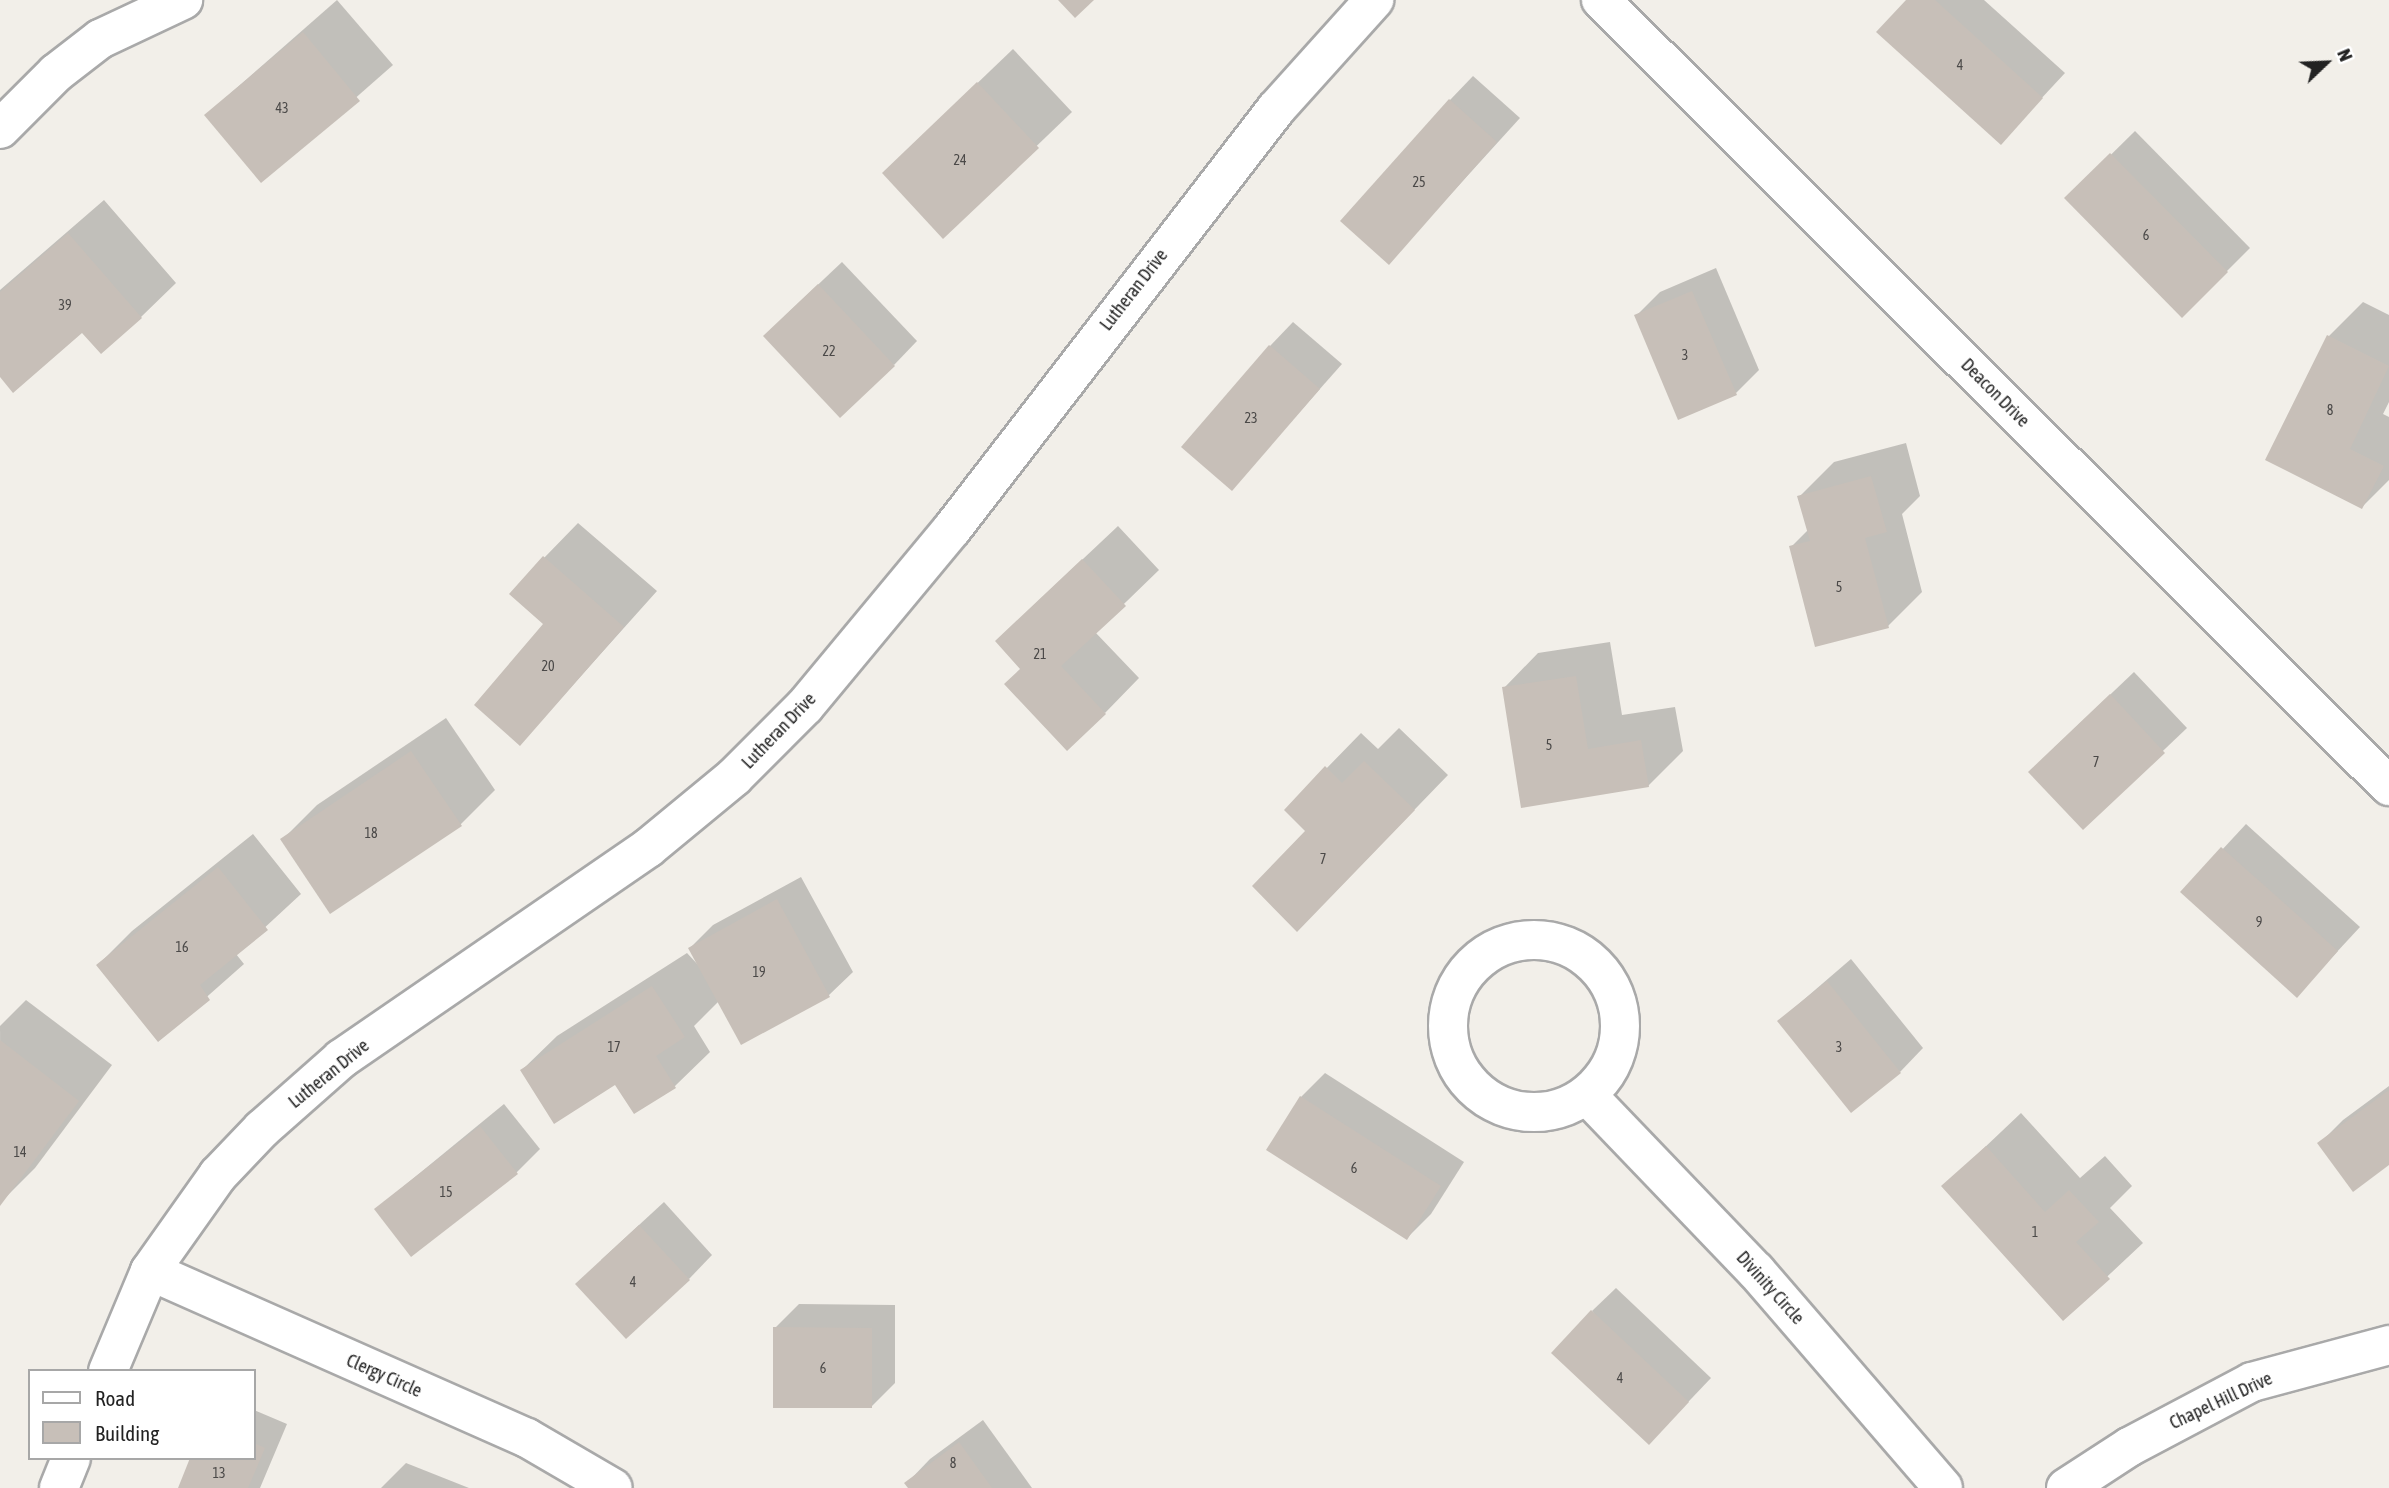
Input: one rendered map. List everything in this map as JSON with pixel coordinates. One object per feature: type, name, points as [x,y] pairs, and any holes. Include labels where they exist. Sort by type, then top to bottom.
[{"type":"street","points":[[0,128],[56,73],[100,40],[183,0]]},
{"type":"street","name":"Lutheran Drive","points":[[109,1369],[150,1271],[218,1175],[341,1059],[648,848],[734,778],[805,706],[952,529],[1276,109],[1374,0]]},
{"type":"street","name":"Deacon Drive","points":[[1601,0],[2389,786]]},
{"type":"street","points":[[1541,940],[1570,947],[1595,964],[1612,988],[1621,1017],[1619,1046],[1607,1073],[1587,1095],[1562,1109],[1536,1113],[1508,1109],[1484,1097],[1465,1077],[1452,1053],[1447,1026],[1452,998],[1465,974],[1485,955],[1512,943],[1541,940]]},
{"type":"street","name":"Divinity Circle","points":[[1587,1095],[1756,1271],[1943,1488]]},
{"type":"street","name":"Clergy Circle","points":[[150,1271],[527,1438],[613,1488]]},
{"type":"street","name":"Chapel Hill Drive","points":[[2066,1488],[2186,1415],[2252,1382],[2389,1345]]},
{"type":"street","points":[[59,1488],[70,1460]]},
{"type":"building","points":[[1058,0],[1094,0],[1075,18]]},
{"type":"building","points":[[1906,0],[1935,0],[2043,98],[2001,145],[1876,32]]},
{"type":"building","points":[[303,32],[360,101],[261,183],[204,115]]},
{"type":"building","points":[[977,82],[1039,148],[943,239],[882,173]]},
{"type":"building","points":[[1449,99],[1497,142],[1389,265],[1340,221]]},
{"type":"building","points":[[2110,153],[2228,272],[2182,318],[2064,198]]},
{"type":"building","points":[[68,233],[142,318],[101,354],[82,333],[13,393],[0,377],[0,292]]},
{"type":"building","points":[[818,284],[895,366],[840,418],[763,336]]},
{"type":"building","points":[[1692,291],[1737,395],[1678,420],[1634,315]]},
{"type":"building","points":[[2327,335],[2389,366],[2350,449],[2384,466],[2362,509],[2265,460]]},
{"type":"building","points":[[1269,345],[1320,389],[1232,491],[1181,447]]},
{"type":"building","points":[[1871,476],[1887,532],[1865,538],[1889,628],[1815,647],[1789,546],[1810,541],[1797,496]]},
{"type":"building","points":[[543,556],[624,627],[520,746],[474,705],[543,624],[509,594]]},
{"type":"building","points":[[1082,559],[1126,606],[1061,666],[1106,714],[1067,751],[1004,684],[1020,669],[995,641]]},
{"type":"building","points":[[1576,676],[1588,749],[1641,740],[1649,787],[1521,808],[1502,687]]},
{"type":"building","points":[[2110,694],[2165,753],[2083,830],[2028,772]]},
{"type":"building","points":[[411,751],[462,826],[330,914],[280,839]]},
{"type":"building","points":[[1364,761],[1415,810],[1297,932],[1252,886],[1305,831],[1284,810],[1325,766],[1342,783]]},
{"type":"building","points":[[2221,847],[2338,951],[2297,998],[2180,892]]},
{"type":"building","points":[[218,867],[268,930],[200,985],[210,1000],[158,1042],[96,965]]},
{"type":"building","points":[[777,899],[830,997],[741,1045],[688,948]]},
{"type":"building","points":[[1827,981],[1901,1073],[1851,1113],[1777,1021]]},
{"type":"building","points":[[652,986],[685,1037],[656,1056],[676,1088],[634,1114],[615,1085],[554,1124],[520,1070]]},
{"type":"building","points":[[0,1040],[79,1101],[0,1206]]},
{"type":"building","points":[[2389,1090],[2389,1165],[2353,1192],[2317,1143]]},
{"type":"building","points":[[1300,1096],[1441,1186],[1407,1240],[1266,1150]]},
{"type":"building","points":[[480,1126],[518,1174],[411,1257],[374,1209]]},
{"type":"building","points":[[1986,1146],[2045,1212],[2069,1190],[2099,1222],[2076,1242],[2110,1279],[2063,1321],[1941,1186]]},
{"type":"building","points":[[639,1225],[690,1280],[626,1339],[575,1284]]},
{"type":"building","points":[[1591,1310],[1689,1402],[1649,1445],[1551,1353]]},
{"type":"building","points":[[773,1327],[872,1328],[872,1408],[773,1408]]},
{"type":"building","points":[[959,1442],[992,1488],[908,1488],[904,1483]]},
{"type":"building","points":[[256,1444],[265,1448],[248,1488],[178,1488],[189,1460],[256,1460]]}]
